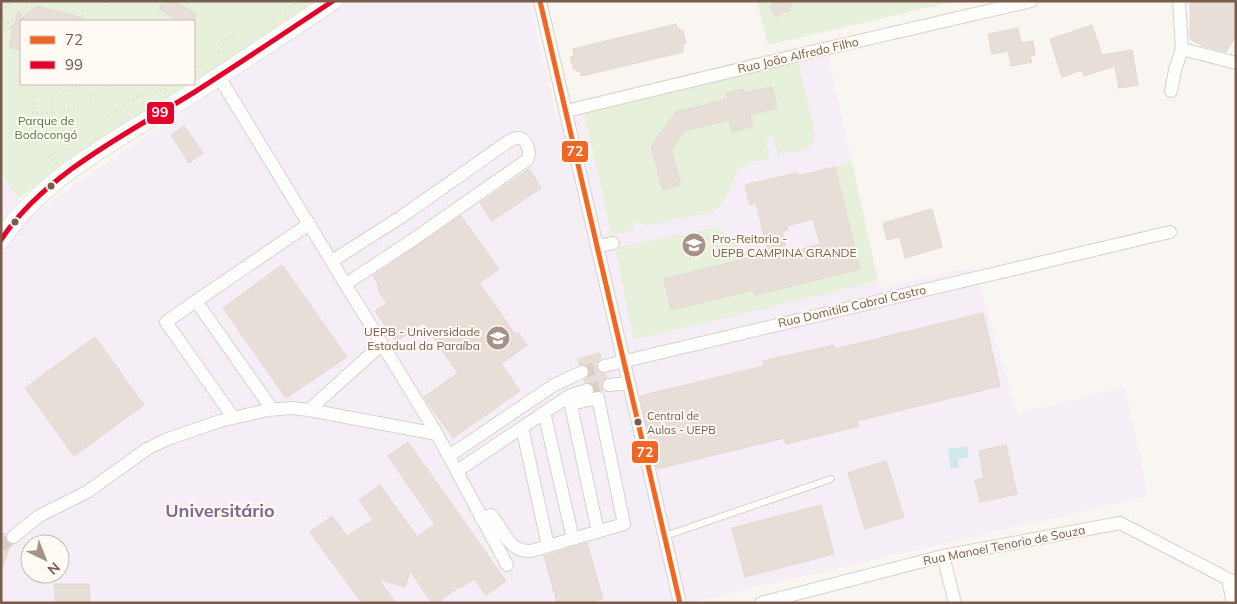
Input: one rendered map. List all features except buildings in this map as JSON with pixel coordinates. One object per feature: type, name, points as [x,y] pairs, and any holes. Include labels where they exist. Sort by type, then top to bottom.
[{"type":"street","points":[[1,240],[27,206],[64,176],[333,1]]},
{"type":"street","points":[[540,1],[680,603]]},
{"type":"street","name":"Rua João Alfredo Filho","points":[[566,112],[1031,1]]},
{"type":"street","points":[[1171,91],[1182,49],[1178,1]]},
{"type":"street","points":[[1182,49],[1236,64]]},
{"type":"street","points":[[218,77],[437,434],[506,565]]},
{"type":"street","points":[[332,261],[401,217],[508,141],[518,138],[529,149],[529,156],[521,164],[346,284]]},
{"type":"street","points":[[234,417],[166,322],[309,224]]},
{"type":"street","name":"Rua Domitila Cabral Castro","points":[[604,366],[1170,232]]},
{"type":"street","points":[[597,246],[613,243]]},
{"type":"street","points":[[196,301],[272,409]]},
{"type":"street","points":[[309,410],[382,344]]},
{"type":"street","points":[[448,456],[554,385],[580,373],[585,390],[570,400],[544,412],[456,470]]},
{"type":"street","points":[[609,385],[629,383]]},
{"type":"street","points":[[481,518],[490,515],[496,520],[514,547],[521,551],[531,551],[623,525],[624,522],[598,398],[570,400]]},
{"type":"street","points":[[570,400],[598,532]]},
{"type":"street","points":[[13,537],[39,516],[87,492],[147,449],[181,433],[234,417],[272,409],[292,408],[437,434]]},
{"type":"street","points":[[544,412],[573,539]]},
{"type":"street","points":[[522,427],[548,546]]},
{"type":"street","name":"Rua Manoel Tenorio de Souza","points":[[761,603],[943,556],[1120,523],[1232,581]]},
{"type":"street","points":[[943,556],[955,603]]},
{"type":"street","points":[[1232,581],[1233,603]]},
{"type":"lane","points":[[665,536],[831,478]]},
{"type":"path","points":[[1,10],[14,1]]},
{"type":"path","points":[[106,6],[113,1]]},
{"type":"path","points":[[195,69],[217,55],[225,40],[244,25],[261,26],[299,1]]},
{"type":"path","points":[[4,26],[33,3]]},
{"type":"path","points":[[81,20],[83,14]]},
{"type":"path","points":[[40,85],[33,101],[33,114],[68,110],[80,106],[92,99],[106,85]]},
{"type":"path","points":[[52,112],[52,95],[70,91],[79,85]]},
{"type":"path","points":[[64,176],[50,155],[135,98],[161,91],[170,85]]},
{"type":"path","points":[[159,87],[161,91]]},
{"type":"shaded area","name":"UEPB - Universidade Estadual da Paraíba","points":[[346,1],[529,1],[557,120],[827,51],[880,288],[974,266],[1017,413],[1125,387],[1148,496],[689,603],[1,603],[1,174],[32,217],[73,186]]},
{"type":"green space","name":"Parque de Bodocongó","points":[[1,1],[315,1],[195,81],[195,20],[20,20],[20,85],[189,85],[18,198],[1,174]]},
{"type":"green space","points":[[757,1],[956,1],[768,45]]},
{"type":"green space","points":[[798,59],[815,135],[813,144],[805,149],[778,155],[773,137],[769,137],[766,141],[769,159],[752,162],[739,168],[725,199],[713,212],[645,226],[633,219],[634,230],[612,235],[584,113]]},
{"type":"green space","points":[[852,163],[878,281],[634,340],[615,248],[717,227],[755,257],[664,279],[671,310],[753,290],[755,295],[859,269],[835,167]]},
{"type":"water","points":[[967,446],[969,457],[958,459],[959,468],[951,469],[948,449]]},
{"type":"tunnel","points":[[582,372],[604,366]]},
{"type":"tunnel","points":[[587,390],[609,385]]},
{"type":"tunnel","points":[[1,547],[13,537]]},
{"type":"transit line","name":"99","points":[[1,240],[40,195],[88,157],[193,93],[333,1]]},
{"type":"transit line","name":"72","points":[[540,1],[680,603]]},
{"type":"place","name":"Pro-Reitoria - UEPB CAMPINA GRANDE","points":[[694,245]]},
{"type":"place","name":"UEPB - Universidade Estadual da Paraíba","points":[[498,338]]},
{"type":"place","name":"Central de Aulas - UEPB","points":[[638,422]]},
{"type":"district","name":"Universitário","points":[[220,510]]}]
